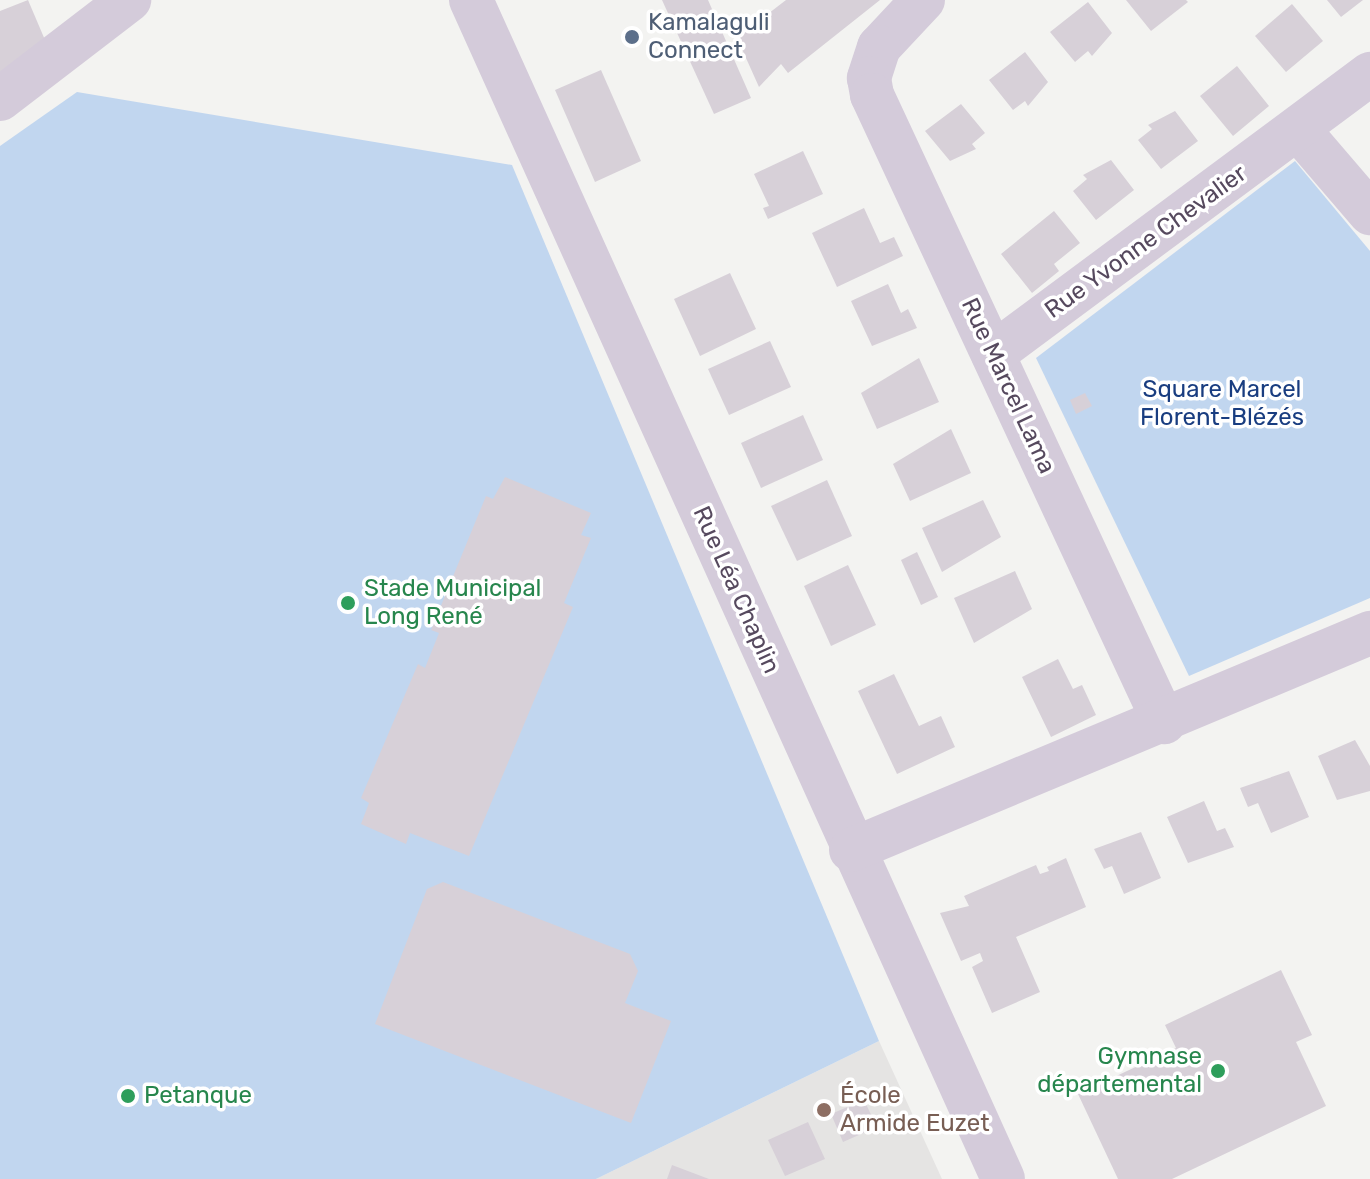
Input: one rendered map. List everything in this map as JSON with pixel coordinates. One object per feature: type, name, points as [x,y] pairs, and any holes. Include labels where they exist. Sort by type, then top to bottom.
[{"type":"street","name":"Rue Léa Chaplin","points":[[471,0],[851,850],[1003,1179]]},
{"type":"street","name":"Rue Marcel Lama","points":[[923,0],[879,47],[869,78],[872,95],[1164,722]]},
{"type":"street","points":[[0,99],[113,5]]},
{"type":"street","name":"Rue Yvonne Chevalier","points":[[993,354],[1370,74]]},
{"type":"street","points":[[1298,129],[1370,213]]},
{"type":"street","points":[[851,850],[1164,722],[1370,633]]},
{"type":"shaded area","name":"École Armide Euzet","points":[[879,1041],[942,1179],[596,1179]]},
{"type":"green space","name":"Stade Municipal Long René","points":[[77,92],[512,165],[879,1041],[596,1179],[0,1179],[0,146]]},
{"type":"green space","name":"Square Marcel Florent-Blézés","points":[[1295,161],[1370,251],[1370,598],[1189,676],[1036,358]]},
{"type":"building","points":[[28,0],[45,40],[0,72],[0,11]]},
{"type":"building","points":[[662,0],[708,0],[751,98],[714,114]]},
{"type":"building","points":[[786,0],[880,0],[788,73],[781,64],[759,87],[737,38]]},
{"type":"building","points":[[1126,0],[1186,0],[1188,2],[1151,31]]},
{"type":"building","points":[[1327,0],[1363,0],[1341,17]]},
{"type":"building","points":[[1088,2],[1112,33],[1092,56],[1088,51],[1075,62],[1050,32]]},
{"type":"building","points":[[1292,4],[1323,41],[1286,72],[1255,36]]},
{"type":"building","points":[[1025,52],[1048,82],[1028,106],[1025,101],[1013,110],[989,80]]},
{"type":"building","points":[[1237,66],[1269,106],[1233,136],[1200,96]]},
{"type":"building","points":[[601,70],[641,161],[595,182],[555,90]]},
{"type":"building","points":[[961,104],[985,133],[972,144],[976,149],[950,161],[925,131]]},
{"type":"building","points":[[1175,111],[1198,141],[1161,169],[1138,140],[1152,129],[1148,125]]},
{"type":"building","points":[[803,151],[823,194],[768,219],[763,208],[769,206],[754,174]]},
{"type":"building","points":[[1111,160],[1134,190],[1096,220],[1073,191],[1087,179],[1083,175]]},
{"type":"building","points":[[864,208],[880,243],[894,237],[903,256],[837,287],[812,233]]},
{"type":"building","points":[[1054,211],[1080,243],[1054,264],[1059,271],[1032,293],[1001,254]]},
{"type":"building","points":[[730,273],[756,329],[700,356],[674,299]]},
{"type":"building","points":[[888,284],[901,313],[908,309],[917,328],[872,346],[851,301]]},
{"type":"building","points":[[770,341],[791,387],[729,415],[708,369]]},
{"type":"building","points":[[919,358],[939,402],[877,429],[861,393]]},
{"type":"building","points":[[1085,393],[1092,406],[1076,414],[1070,400]]},
{"type":"building","points":[[803,415],[823,460],[761,488],[741,443]]},
{"type":"building","points":[[951,429],[971,473],[910,501],[893,464]]},
{"type":"building","points":[[505,477],[591,513],[581,535],[591,538],[564,603],[573,607],[469,856],[410,833],[406,844],[361,824],[369,803],[361,798],[418,664],[425,668],[439,633],[431,630],[486,496],[493,499]]},
{"type":"building","points":[[827,480],[852,536],[797,561],[771,506]]},
{"type":"building","points":[[983,500],[1001,537],[942,572],[922,528]]},
{"type":"building","points":[[917,552],[938,597],[921,605],[901,560]]},
{"type":"building","points":[[848,565],[876,625],[831,646],[804,586]]},
{"type":"building","points":[[1015,571],[1032,609],[974,643],[954,598]]},
{"type":"building","points":[[1058,659],[1073,689],[1082,685],[1096,715],[1051,737],[1022,677]]},
{"type":"building","points":[[894,674],[919,726],[941,716],[955,747],[897,774],[858,691]]},
{"type":"building","points":[[1355,740],[1370,766],[1370,791],[1337,800],[1318,756]]},
{"type":"building","points":[[1289,771],[1309,817],[1271,833],[1258,803],[1248,807],[1240,788]]},
{"type":"building","points":[[1204,801],[1217,831],[1225,828],[1234,847],[1188,863],[1167,817]]},
{"type":"building","points":[[1141,832],[1161,878],[1124,894],[1112,866],[1104,869],[1094,849]]},
{"type":"building","points":[[1066,858],[1086,907],[1016,937],[1040,992],[992,1013],[972,967],[983,961],[980,953],[961,961],[940,913],[969,906],[964,896],[1036,865],[1040,874],[1049,871],[1047,867]]},
{"type":"building","points":[[443,882],[630,954],[638,971],[625,1003],[671,1021],[631,1123],[375,1024],[427,889]]},
{"type":"building","name":"Gymnase départemental","points":[[1281,970],[1312,1035],[1296,1042],[1326,1106],[1172,1179],[1118,1179],[1078,1094],[1176,1048],[1165,1025]]},
{"type":"building","points":[[864,1100],[877,1127],[843,1142],[831,1114]]},
{"type":"building","points":[[808,1122],[825,1159],[785,1176],[768,1140]]},
{"type":"building","points":[[672,1165],[709,1179],[667,1179]]},
{"type":"place","name":"Kamalaguli Connect","points":[[632,37]]},
{"type":"place","name":"Stade Municipal Long René","points":[[348,603]]},
{"type":"place","name":"Gymnase départemental","points":[[1218,1071]]},
{"type":"place","name":"Petanque","points":[[128,1096]]},
{"type":"place","name":"École Armide Euzet","points":[[824,1110]]}]
